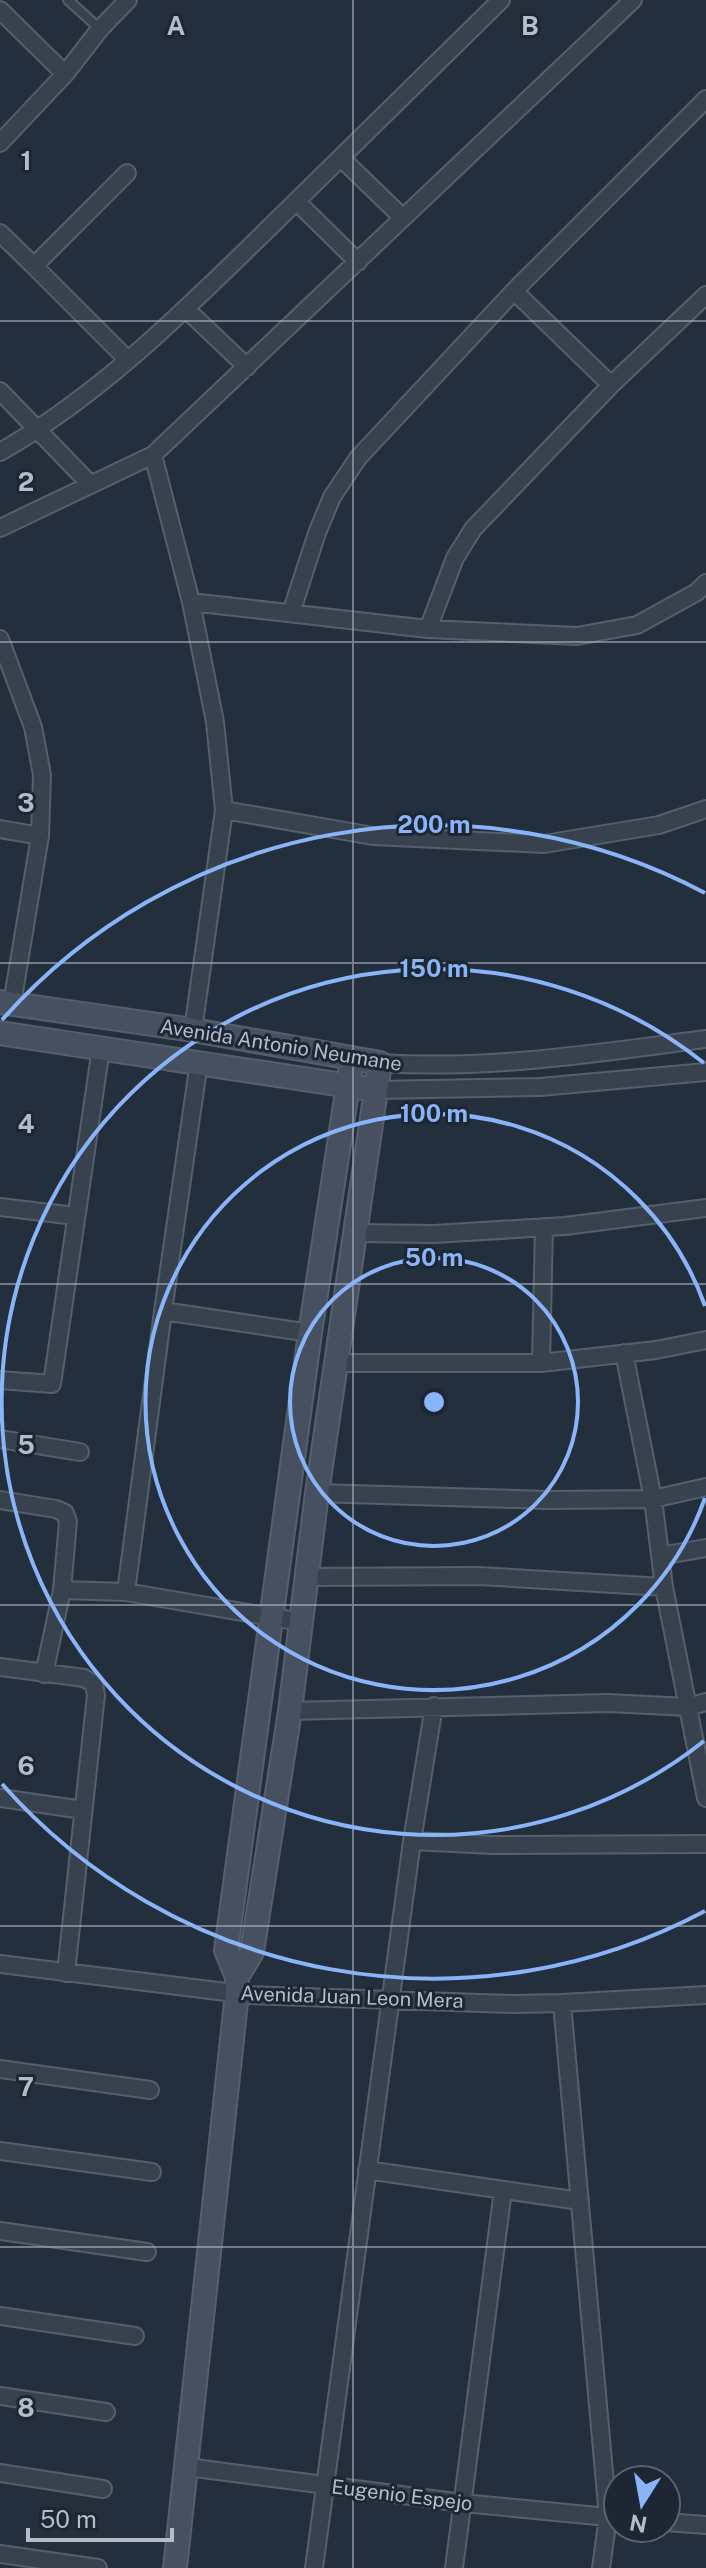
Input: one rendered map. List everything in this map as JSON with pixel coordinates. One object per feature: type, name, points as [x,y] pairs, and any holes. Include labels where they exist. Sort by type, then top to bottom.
[{"type":"street","points":[[0,143],[65,74],[100,29],[128,0]]},
{"type":"street","points":[[0,452],[36,431],[128,360],[186,309],[501,0]]},
{"type":"street","points":[[0,528],[153,455],[633,0]]},
{"type":"street","points":[[0,10],[65,74]]},
{"type":"street","points":[[291,613],[332,497],[358,458],[514,291],[706,99]]},
{"type":"street","points":[[341,158],[403,218]]},
{"type":"street","points":[[34,266],[127,173]]},
{"type":"street","points":[[296,201],[358,262]]},
{"type":"street","points":[[0,233],[128,360]]},
{"type":"street","points":[[514,291],[611,385]]},
{"type":"street","points":[[428,629],[455,558],[473,529],[611,385],[706,295]]},
{"type":"street","points":[[186,309],[247,367]]},
{"type":"street","points":[[0,391],[91,485]]},
{"type":"street","points":[[153,455],[191,602],[215,722],[224,810],[193,1030]]},
{"type":"street","points":[[191,602],[428,629],[577,636],[637,625],[697,592],[706,583]]},
{"type":"street","points":[[0,639],[33,727],[42,775],[40,836],[6,1003]]},
{"type":"street","points":[[224,810],[373,836],[544,844],[659,825],[706,809]]},
{"type":"street","points":[[0,829],[40,836]]},
{"type":"street","name":"Avenida Antonio Neumane","points":[[6,1003],[193,1030],[352,1059],[431,1066],[569,1056],[706,1039]]},
{"type":"street","name":"Avenida Antonio Neumane","points":[[1,1037],[101,1048],[375,1090],[540,1087],[706,1072]]},
{"type":"street","points":[[0,1380],[52,1384],[101,1048]]},
{"type":"street","points":[[237,1985],[226,1950],[310,1333],[352,1059]]},
{"type":"street","points":[[126,1592],[199,1062]]},
{"type":"street","points":[[175,2568],[237,1985],[252,1952],[290,1711],[317,1493],[380,1063]]},
{"type":"street","points":[[0,1207],[75,1216]]},
{"type":"street","points":[[356,1233],[434,1234],[544,1227],[706,1208]]},
{"type":"street","points":[[541,1363],[544,1227]]},
{"type":"street","points":[[163,1311],[310,1333]]},
{"type":"street","points":[[337,1363],[541,1363],[656,1350],[706,1340]]},
{"type":"street","points":[[624,1353],[653,1499],[664,1587],[706,1798]]},
{"type":"street","points":[[0,1439],[80,1452]]},
{"type":"street","points":[[317,1493],[547,1500],[653,1499],[706,1487]]},
{"type":"street","points":[[0,1500],[56,1509],[65,1513],[68,1522],[62,1590],[44,1674]]},
{"type":"street","points":[[660,1556],[706,1548]]},
{"type":"street","points":[[307,1577],[479,1576],[664,1587]]},
{"type":"street","points":[[62,1590],[126,1592],[301,1622]]},
{"type":"street","points":[[0,1667],[84,1678],[94,1684],[96,1695],[66,1973]]},
{"type":"street","points":[[290,1711],[608,1703],[688,1707],[706,1702]]},
{"type":"street","points":[[314,2568],[412,1841],[434,1706]]},
{"type":"street","points":[[0,1798],[83,1810]]},
{"type":"street","points":[[412,1841],[492,1845],[706,1844]]},
{"type":"street","name":"Avenida Juan Leon Mera","points":[[0,1964],[66,1973],[392,1999],[562,2003],[706,1995]]},
{"type":"street","points":[[562,2003],[607,2464]]},
{"type":"street","points":[[0,2069],[150,2090]]},
{"type":"street","points":[[0,2151],[152,2172]]},
{"type":"street","points":[[367,2170],[580,2201]]},
{"type":"street","points":[[454,2568],[503,2190]]},
{"type":"street","points":[[0,2231],[147,2252]]},
{"type":"street","points":[[0,2316],[135,2336]]},
{"type":"street","points":[[0,2396],[106,2412]]},
{"type":"street","name":"Eugenio Espejo","points":[[187,2467],[463,2503],[602,2517]]},
{"type":"street","points":[[0,2473],[103,2489]]},
{"type":"street","points":[[682,2523],[706,2525]]},
{"type":"street","points":[[601,2568],[607,2544]]},
{"type":"street","points":[[0,2554],[98,2568]]},
{"type":"lane","points":[[68,0],[100,29]]}]
